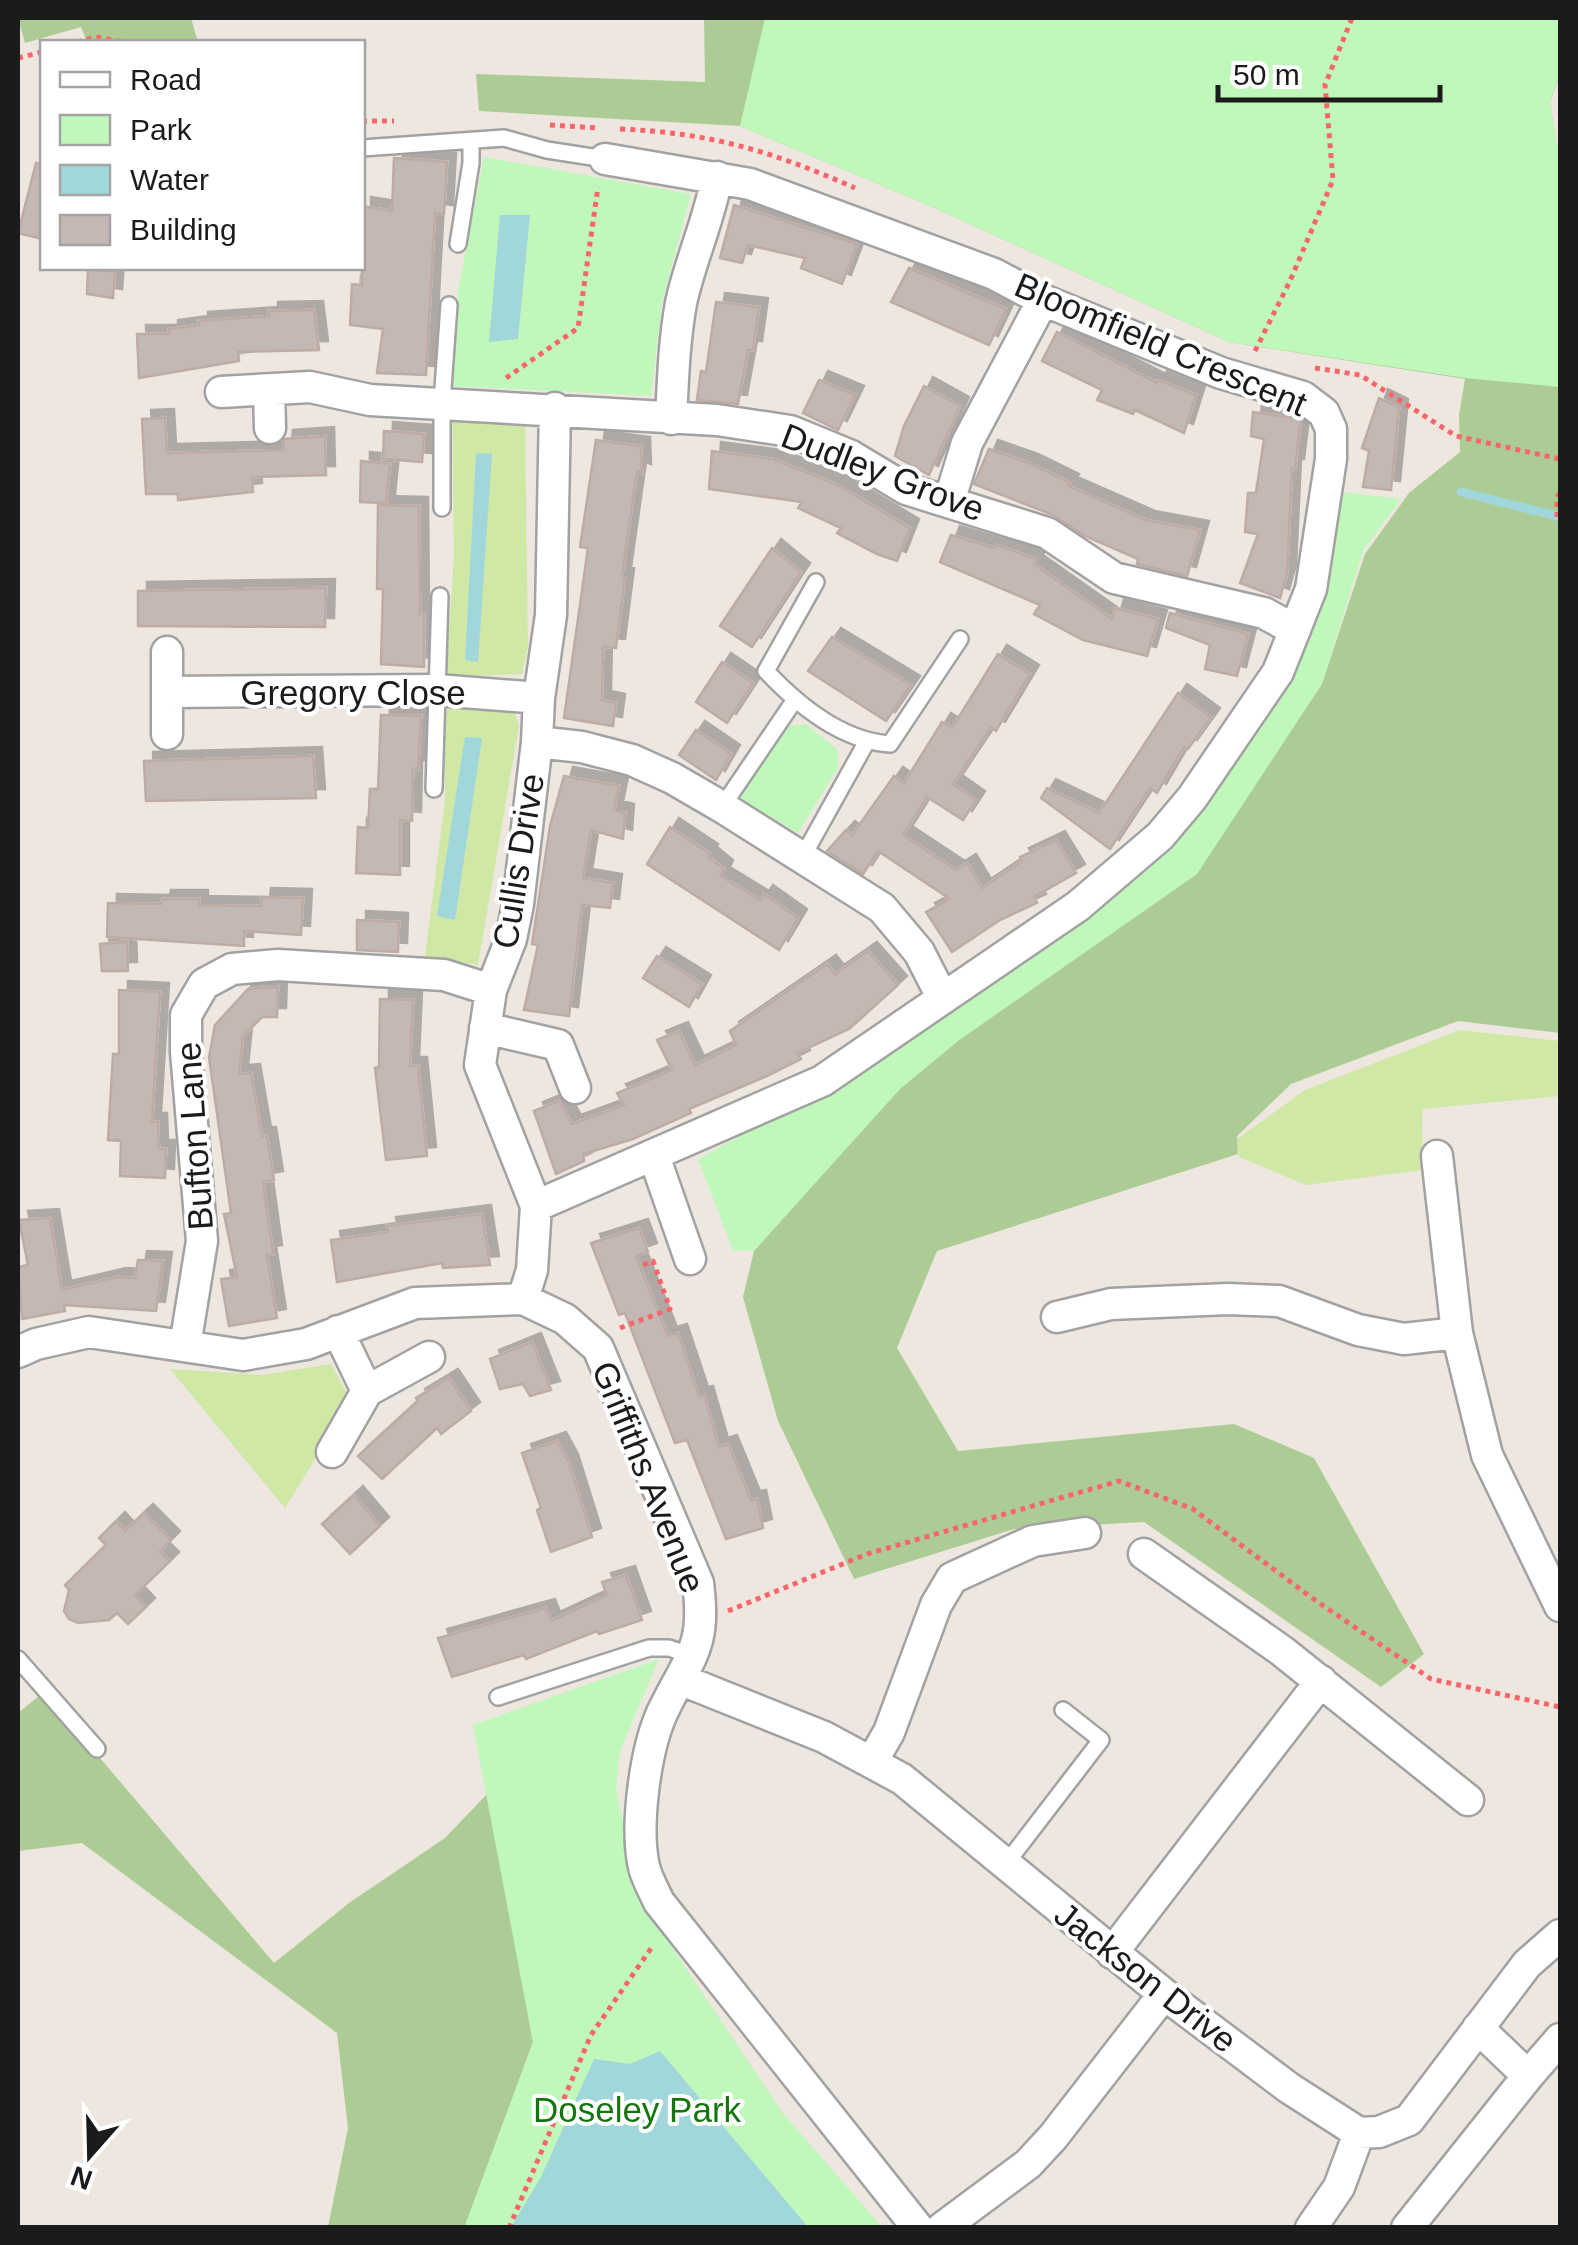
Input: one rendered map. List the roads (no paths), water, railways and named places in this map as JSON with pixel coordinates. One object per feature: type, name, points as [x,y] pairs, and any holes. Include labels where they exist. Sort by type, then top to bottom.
[{"type":"street","name":"Bloomfield Crescent","points":[[536,1206],[822,1082],[1078,906],[1160,836],[1192,798],[1278,672],[1310,589],[1331,459],[1332,429],[1324,413],[1303,397],[1221,373],[1043,300],[994,274],[750,184],[717,177],[602,167]]},
{"type":"street","points":[[670,419],[674,348],[682,299],[710,217],[717,177]]},
{"type":"street","points":[[948,502],[966,443],[1043,300]]},
{"type":"street","name":"Dudley Grove","points":[[221,392],[310,387],[370,400],[555,408],[717,420],[790,430],[851,456],[906,489],[1046,532],[1114,578],[1264,613],[1295,630]]},
{"type":"street","points":[[269,390],[270,428]]},
{"type":"street","name":"Cullis Drive","points":[[522,1298],[532,1270],[536,1206],[480,1066],[492,990],[511,939],[518,904],[537,742],[551,614],[555,408]]},
{"type":"street","points":[[167,652],[167,734]]},
{"type":"street","name":"Gregory Close","points":[[168,692],[436,690],[539,698]]},
{"type":"street","points":[[537,742],[582,746],[632,760],[722,807],[882,908],[919,952],[942,997]]},
{"type":"street","name":"Bufton Lane","points":[[185,1346],[202,1241],[186,1015],[204,984],[232,969],[279,965],[446,975],[492,990]]},
{"type":"street","points":[[486,1028],[558,1045],[575,1088]]},
{"type":"street","points":[[654,1156],[690,1259]]},
{"type":"street","points":[[1437,1156],[1457,1333],[1487,1455],[1560,1606]]},
{"type":"street","name":"Griffiths Avenue","points":[[18,1352],[89,1332],[243,1355],[306,1344],[416,1303],[522,1298],[564,1318],[598,1348],[698,1583],[703,1624],[648,1754],[641,1842],[644,1870],[659,1902],[918,2228]]},
{"type":"street","points":[[1056,1317],[1111,1304],[1228,1299],[1279,1302],[1358,1330],[1404,1339],[1457,1333]]},
{"type":"street","points":[[338,1332],[367,1390]]},
{"type":"street","points":[[332,1452],[367,1390],[429,1356]]},
{"type":"street","points":[[873,1760],[888,1732],[936,1605],[952,1578],[1033,1542],[1085,1534]]},
{"type":"street","points":[[1144,1554],[1321,1681],[1468,1800]]},
{"type":"street","name":"Jackson Drive","points":[[687,1668],[873,1760],[902,1779],[1112,1954],[1289,2088],[1358,2132]]},
{"type":"street","points":[[1112,1954],[1321,1681]]},
{"type":"street","points":[[1311,2228],[1339,2187],[1358,2132],[1379,2132],[1409,2120],[1527,1964],[1560,1935]]},
{"type":"street","points":[[942,2228],[1028,2164],[1164,1994]]},
{"type":"street","points":[[1478,2028],[1528,2076]]},
{"type":"street","points":[[1407,2228],[1560,2040]]},
{"type":"lane","points":[[365,148],[504,138],[602,167]]},
{"type":"lane","points":[[458,244],[472,164],[471,141]]},
{"type":"lane","points":[[442,508],[442,402],[450,305]]},
{"type":"lane","points":[[816,582],[766,671],[794,701],[866,742],[890,744],[960,639]]},
{"type":"lane","points":[[434,789],[440,596]]},
{"type":"lane","points":[[722,807],[794,701]]},
{"type":"lane","points":[[802,858],[866,742]]},
{"type":"lane","points":[[498,1697],[649,1648],[669,1648],[687,1668]]},
{"type":"lane","points":[[18,1659],[98,1749]]},
{"type":"lane","points":[[1006,1865],[1101,1740],[1062,1710]]},
{"type":"water","points":[[500,215],[530,215],[518,339],[489,342]]},
{"type":"water","points":[[492,453],[478,662],[465,660],[476,454]]},
{"type":"water","points":[[465,737],[482,738],[455,920],[437,916]]},
{"type":"water","points":[[660,2051],[808,2227],[511,2227],[541,2177],[594,2059],[630,2064]]},
{"type":"waterway","points":[[1461,492],[1560,517]]},
{"type":"park label","name":"Doseley Park","points":[[637,2109]]}]
